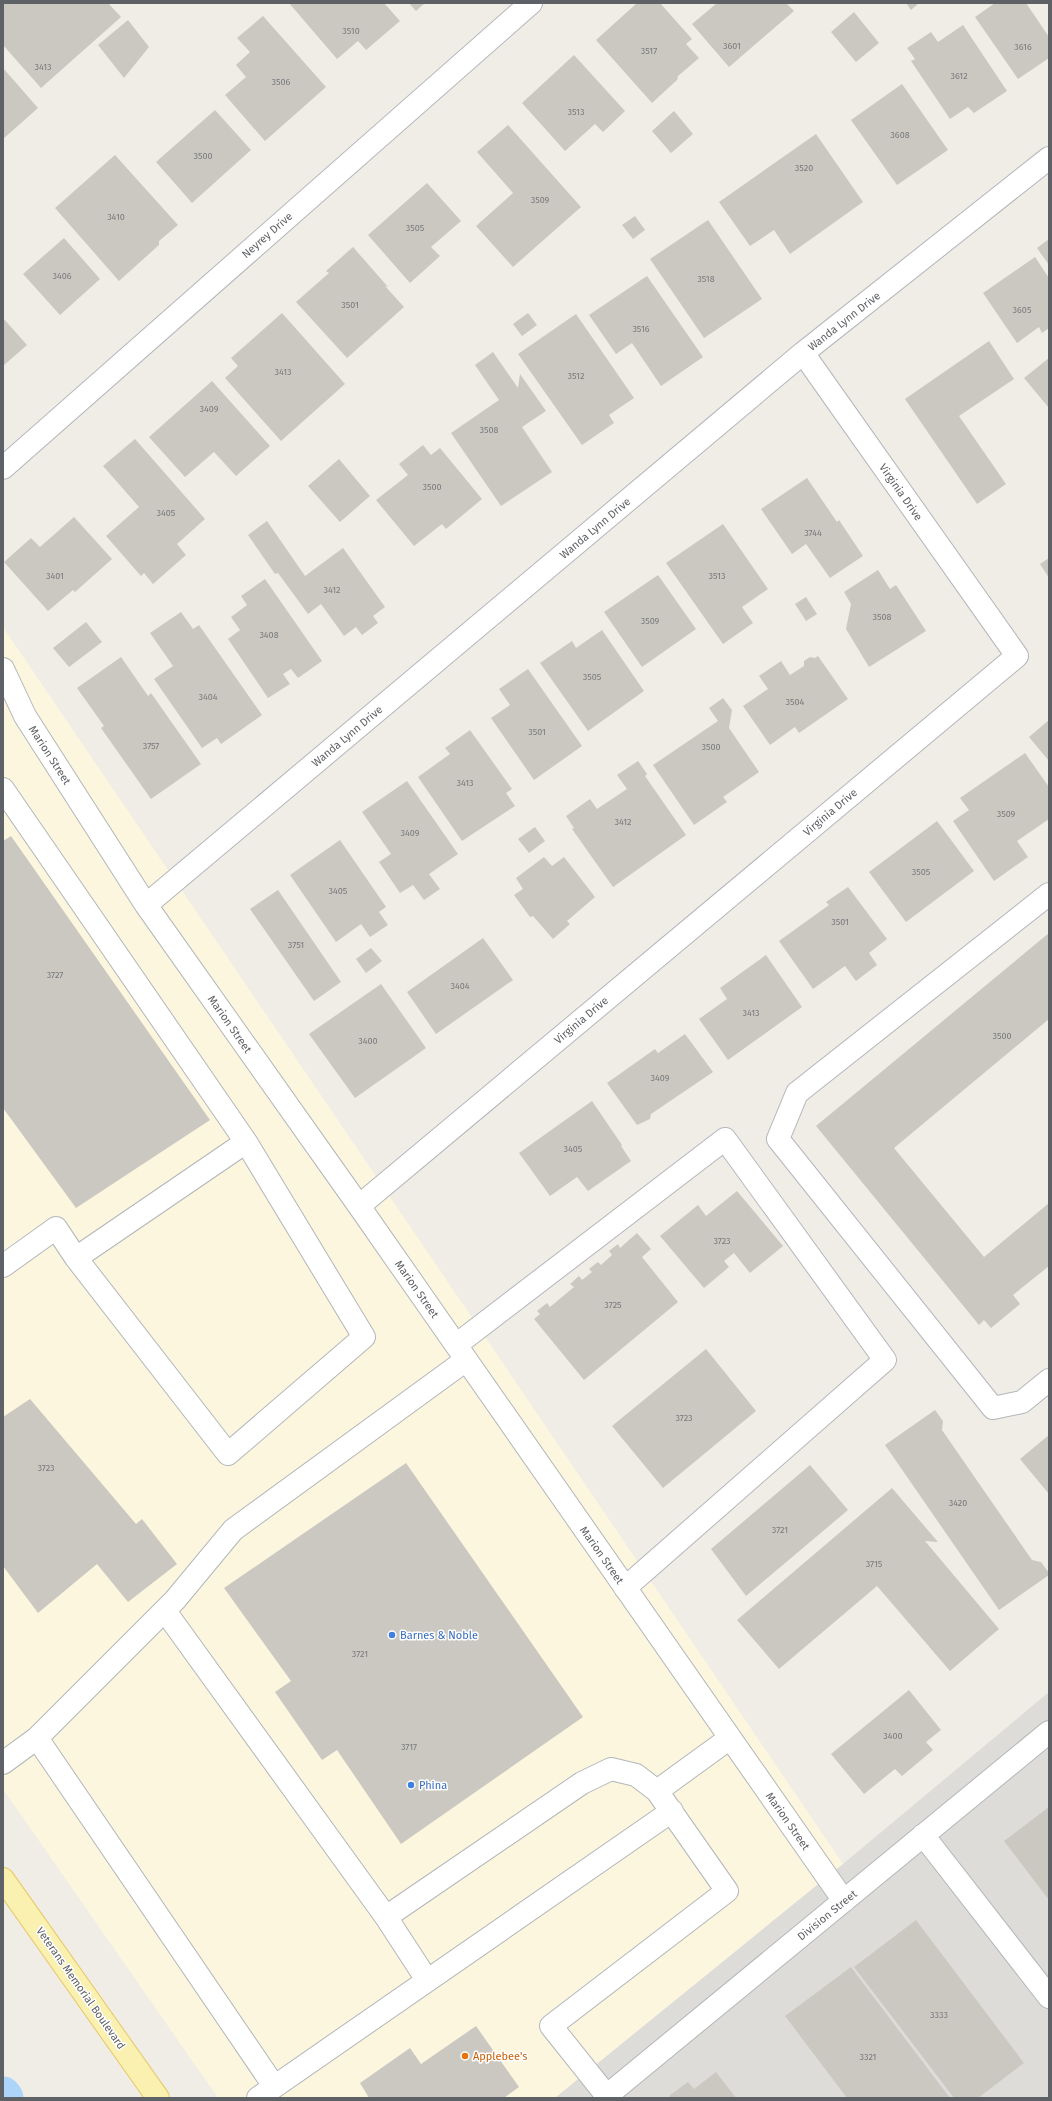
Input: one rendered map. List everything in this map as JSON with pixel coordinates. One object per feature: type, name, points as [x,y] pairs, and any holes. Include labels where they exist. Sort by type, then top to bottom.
[{"type":"main road","name":"Veterans Memorial Boulevard","points":[[3,1879],[158,2098]]},
{"type":"street","name":"Neyrey Drive","points":[[3,468],[531,3]]},
{"type":"street","name":"Wanda Lynn Drive","points":[[146,905],[803,353],[1049,158]]},
{"type":"street","name":"Virginia Drive","points":[[359,1206],[1017,656],[803,353]]},
{"type":"street","name":"Marion Street","points":[[3,669],[25,716],[146,905],[359,1206],[844,1901]]},
{"type":"street","points":[[3,789],[246,1142],[364,1337],[228,1454],[76,1258],[56,1228],[3,1266]]},
{"type":"street","points":[[1049,894],[797,1093],[778,1139],[993,1408],[1022,1402],[1049,1380]]},
{"type":"street","points":[[3,1763],[38,1738],[170,1605],[233,1530],[461,1352],[725,1139],[885,1360],[625,1588]]},
{"type":"street","points":[[76,1258],[246,1142]]},
{"type":"street","points":[[170,1605],[386,1917],[426,1980]]},
{"type":"street","name":"Division Street","points":[[606,2097],[1049,1732]]},
{"type":"street","points":[[38,1738],[266,2092],[672,1811]]},
{"type":"street","points":[[657,1791],[730,1738]]},
{"type":"street","points":[[386,1917],[582,1783],[611,1769],[636,1775],[657,1791],[727,1891],[551,2026],[606,2097]]},
{"type":"street","points":[[924,1835],[1049,1997]]},
{"type":"shaded area","points":[[3,627],[843,1864],[555,2098],[218,2098],[3,1789]]},
{"type":"shaded area","points":[[1049,1692],[1049,2098],[555,2098],[843,1864]]},
{"type":"building","points":[[3,3],[108,3],[121,17],[41,88],[3,45]]},
{"type":"building","points":[[289,3],[384,3],[400,21],[366,50],[358,41],[337,59]]},
{"type":"building","points":[[409,3],[425,3],[416,11]]},
{"type":"building","points":[[637,3],[660,3],[692,39],[686,44],[699,58],[678,76],[677,80],[652,103],[596,40]]},
{"type":"building","points":[[717,3],[786,3],[794,11],[729,67],[692,24]]},
{"type":"building","points":[[906,3],[919,3],[911,10]]},
{"type":"building","points":[[995,3],[1026,3],[1049,37],[1049,58],[1018,79],[975,17]]},
{"type":"building","points":[[854,12],[879,43],[856,62],[831,32]]},
{"type":"building","points":[[263,16],[326,87],[265,141],[225,95],[246,77],[236,65],[250,52],[237,38]]},
{"type":"building","points":[[128,20],[149,47],[124,78],[98,45]]},
{"type":"building","points":[[963,25],[1007,91],[974,113],[968,107],[950,119],[911,61],[915,59],[907,48],[931,32],[938,42]]},
{"type":"building","points":[[574,55],[625,111],[603,132],[595,124],[565,151],[522,103]]},
{"type":"building","points":[[3,68],[38,108],[3,139]]},
{"type":"building","points":[[902,84],[948,150],[897,185],[851,120]]},
{"type":"building","points":[[215,110],[251,150],[192,203],[156,162]]},
{"type":"building","points":[[674,111],[693,134],[671,153],[652,131]]},
{"type":"building","points":[[508,125],[581,207],[513,267],[476,226],[513,193],[477,152]]},
{"type":"building","points":[[816,134],[863,202],[790,254],[774,230],[750,246],[719,202]]},
{"type":"building","points":[[115,155],[178,225],[159,241],[159,245],[119,281],[55,208]]},
{"type":"building","points":[[427,183],[461,221],[431,247],[440,256],[410,283],[368,235]]},
{"type":"building","points":[[635,216],[645,230],[633,239],[622,225]]},
{"type":"building","points":[[708,220],[762,299],[704,338],[650,259]]},
{"type":"building","points":[[64,238],[100,279],[60,315],[23,274]]},
{"type":"building","points":[[1049,239],[1049,265],[1037,248]]},
{"type":"building","points":[[353,247],[404,307],[347,358],[296,302],[329,273],[326,271]]},
{"type":"building","points":[[1035,257],[1049,278],[1049,328],[1042,333],[1039,327],[1017,343],[983,293]]},
{"type":"building","points":[[647,276],[703,357],[661,386],[632,343],[616,354],[589,315]]},
{"type":"building","points":[[282,313],[345,384],[281,441],[225,378],[238,366],[231,358]]},
{"type":"building","points":[[528,313],[537,325],[522,336],[513,324]]},
{"type":"building","points":[[576,314],[634,398],[609,415],[614,423],[582,445],[518,354]]},
{"type":"building","points":[[3,318],[27,345],[3,366]]},
{"type":"building","points":[[989,341],[1014,379],[959,416],[1006,484],[977,504],[905,399]]},
{"type":"building","points":[[493,352],[518,388],[520,374],[546,411],[522,427],[552,472],[501,506],[451,433],[499,400],[475,365]]},
{"type":"building","points":[[1049,358],[1049,408],[1024,378]]},
{"type":"building","points":[[212,381],[270,446],[236,476],[214,452],[185,477],[149,437]]},
{"type":"building","points":[[135,439],[205,519],[177,544],[186,555],[153,584],[144,573],[141,576],[106,536],[139,507],[103,466]]},
{"type":"building","points":[[423,445],[431,455],[440,448],[482,499],[446,529],[442,524],[414,546],[376,500],[408,475],[399,464]]},
{"type":"building","points":[[339,459],[370,496],[340,522],[308,486]]},
{"type":"building","points":[[807,478],[837,522],[839,520],[863,556],[830,578],[806,544],[792,554],[761,509]]},
{"type":"building","points":[[74,517],[112,559],[75,592],[73,590],[48,611],[4,562],[31,538],[40,547]]},
{"type":"building","points":[[267,521],[305,576],[343,548],[385,607],[373,616],[378,623],[362,635],[356,627],[344,636],[321,604],[308,614],[278,573],[275,574],[248,535]]},
{"type":"building","points":[[723,524],[768,589],[742,607],[753,623],[723,644],[666,563]]},
{"type":"building","points":[[1049,558],[1049,578],[1040,564]]},
{"type":"building","points":[[878,570],[890,589],[896,585],[926,631],[869,667],[846,629],[851,604],[844,592]]},
{"type":"building","points":[[658,575],[696,629],[642,667],[604,612]]},
{"type":"building","points":[[265,579],[322,661],[298,678],[291,669],[283,674],[290,684],[268,698],[228,639],[240,630],[231,617],[247,605],[241,596]]},
{"type":"building","points":[[806,597],[817,614],[806,621],[795,604]]},
{"type":"building","points":[[181,612],[193,629],[199,625],[262,715],[221,744],[217,738],[202,748],[154,679],[173,666],[150,633]]},
{"type":"building","points":[[86,622],[102,642],[69,667],[53,648]]},
{"type":"building","points":[[602,630],[644,691],[588,731],[540,663],[572,641],[576,648]]},
{"type":"building","points":[[818,656],[848,699],[799,733],[795,727],[770,745],[743,706],[768,689],[759,676],[781,661],[790,675],[804,666],[804,661],[810,657],[815,658]]},
{"type":"building","points":[[121,657],[148,696],[151,693],[201,764],[151,799],[101,728],[104,726],[77,688]]},
{"type":"building","points":[[528,669],[582,746],[534,780],[491,718],[510,705],[499,689]]},
{"type":"building","points":[[723,698],[732,710],[729,728],[759,772],[723,797],[727,802],[694,825],[653,765],[718,721],[709,708]]},
{"type":"building","points":[[1049,720],[1049,761],[1029,737]]},
{"type":"building","points":[[470,730],[512,789],[506,793],[515,806],[462,841],[418,777],[450,754],[445,748]]},
{"type":"building","points":[[1025,753],[1049,787],[1049,819],[1017,841],[1028,857],[994,881],[953,821],[969,810],[960,798]]},
{"type":"building","points":[[638,761],[647,774],[645,776],[686,835],[613,887],[572,829],[574,828],[566,816],[590,799],[597,809],[627,789],[617,775]]},
{"type":"building","points":[[407,781],[458,854],[429,874],[440,889],[424,900],[413,885],[400,893],[379,862],[391,854],[362,812]]},
{"type":"building","points":[[937,821],[974,871],[906,922],[869,872]]},
{"type":"building","points":[[535,827],[545,841],[529,853],[518,839]]},
{"type":"building","points":[[11,836],[210,1120],[76,1208],[3,1108],[3,841]]},
{"type":"building","points":[[340,840],[386,907],[379,912],[388,925],[370,937],[361,924],[336,942],[290,875]]},
{"type":"building","points":[[544,857],[552,866],[564,857],[595,897],[567,921],[570,924],[553,939],[533,916],[530,917],[514,895],[523,889],[516,878]]},
{"type":"building","points":[[848,887],[887,939],[869,953],[877,965],[856,981],[845,966],[813,989],[779,941],[829,905],[826,902]]},
{"type":"building","points":[[278,890],[341,982],[314,1001],[250,909]]},
{"type":"building","points":[[1049,933],[1049,1019],[894,1148],[984,1257],[1049,1203],[1049,1266],[1013,1295],[1020,1304],[991,1328],[984,1320],[979,1325],[816,1126]]},
{"type":"building","points":[[483,938],[513,980],[436,1034],[407,992]]},
{"type":"building","points":[[371,948],[382,961],[366,973],[356,959]]},
{"type":"building","points":[[766,955],[802,1007],[728,1060],[699,1019],[727,999],[720,988]]},
{"type":"building","points":[[381,984],[426,1048],[355,1098],[309,1034]]},
{"type":"building","points":[[685,1034],[713,1072],[651,1114],[650,1119],[637,1125],[607,1083],[655,1049],[658,1053]]},
{"type":"building","points":[[592,1101],[631,1161],[588,1191],[577,1177],[550,1196],[519,1153]]},
{"type":"building","points":[[737,1191],[783,1246],[750,1273],[734,1253],[724,1261],[729,1267],[704,1288],[660,1236],[698,1205],[706,1216]]},
{"type":"building","points":[[637,1233],[651,1249],[642,1257],[678,1302],[584,1380],[534,1319],[540,1314],[537,1311],[547,1303],[550,1307],[574,1287],[570,1284],[579,1276],[582,1280],[592,1272],[589,1269],[598,1262],[601,1265],[612,1255],[609,1251],[618,1244],[620,1248]]},
{"type":"building","points":[[706,1349],[756,1411],[663,1488],[612,1426]]},
{"type":"building","points":[[30,1399],[136,1524],[142,1519],[177,1564],[128,1602],[97,1564],[38,1613],[3,1566],[3,1417]]},
{"type":"building","points":[[935,1410],[943,1421],[942,1430],[1032,1560],[1041,1562],[1049,1573],[1049,1575],[999,1610],[885,1445]]},
{"type":"building","points":[[1049,1435],[1049,1494],[1020,1459]]},
{"type":"building","name":"Barnes & Noble","points":[[406,1463],[583,1717],[401,1844],[337,1750],[322,1760],[275,1692],[291,1681],[224,1588]]},
{"type":"building","points":[[810,1465],[848,1510],[746,1596],[711,1549]]},
{"type":"building","points":[[892,1488],[938,1542],[925,1541],[999,1629],[950,1671],[877,1586],[779,1669],[737,1620]]},
{"type":"building","points":[[909,1690],[941,1730],[926,1742],[933,1750],[902,1776],[895,1769],[864,1794],[831,1754]]},
{"type":"building","points":[[1049,1807],[1049,1900],[1004,1841]]},
{"type":"building","points":[[916,1920],[1024,2063],[978,2098],[954,2098],[854,1967]]},
{"type":"building","points":[[851,1967],[950,2098],[847,2098],[785,2016]]},
{"type":"building","name":"Applebee's","points":[[476,2026],[519,2087],[504,2098],[369,2098],[360,2083],[410,2048],[421,2064]]},
{"type":"building","points":[[716,2072],[736,2098],[671,2098],[669,2096],[688,2082],[694,2089]]},
{"type":"place","name":"Barnes & Noble","points":[[392,1635]]},
{"type":"place","name":"Phina","points":[[411,1785]]},
{"type":"place","name":"Applebee's","points":[[465,2056]]}]
